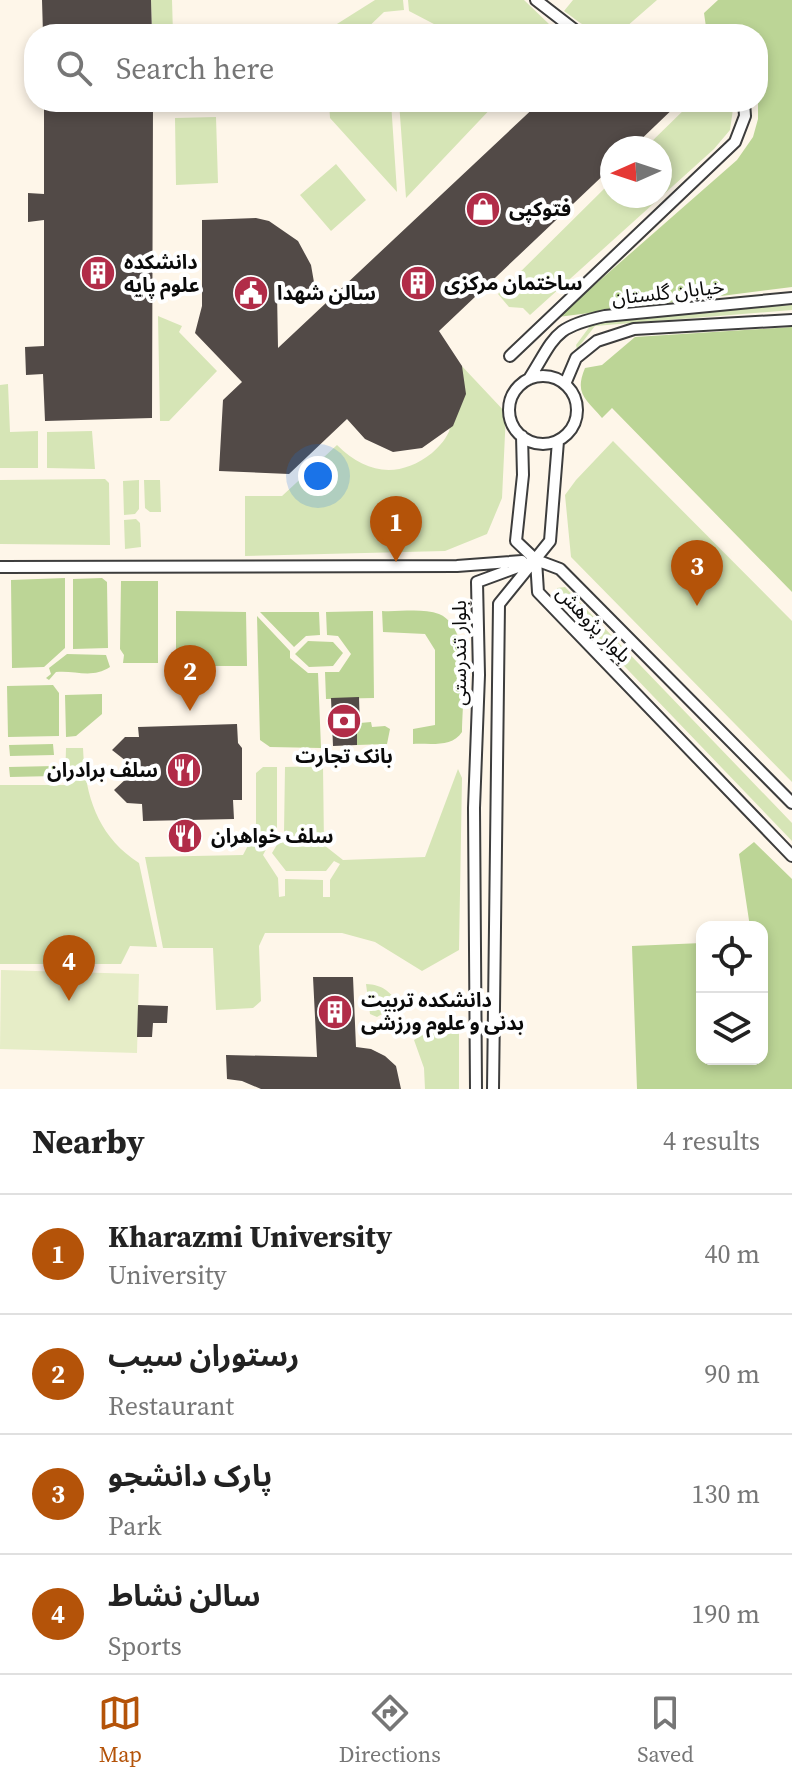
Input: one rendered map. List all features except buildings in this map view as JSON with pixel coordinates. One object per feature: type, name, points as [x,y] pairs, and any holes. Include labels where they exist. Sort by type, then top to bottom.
[{"type":"lane","points":[[536,0],[567,24]]},
{"type":"lane","points":[[510,356],[735,142],[745,112]]},
{"type":"lane","name":"خیابان گلستان","points":[[529,379],[556,334],[576,322],[605,316],[792,298]]},
{"type":"lane","name":"خیابان گلستان","points":[[565,384],[576,358],[597,341],[634,329],[792,320]]},
{"type":"lane","points":[[548,376],[565,384],[576,400],[576,419],[566,435],[558,441],[539,444],[522,436],[511,420],[511,401],[515,392],[529,379],[548,376]]},
{"type":"lane","points":[[522,436],[523,475],[516,541],[536,560]]},
{"type":"lane","points":[[0,567],[457,566],[536,560],[550,541],[558,441]]},
{"type":"lane","name":"بلوار پژوهش","points":[[792,803],[560,569],[536,560],[538,592],[792,856]]},
{"type":"lane","name":"بلوار تندرستی","points":[[476,1089],[474,808],[479,675],[477,582],[536,560]]},
{"type":"lane","name":"بلوار تندرستی","points":[[493,1089],[499,604],[536,560]]},
{"type":"green space","points":[[151,0],[172,0],[173,24],[152,24]]},
{"type":"green space","points":[[375,0],[403,0],[404,10],[384,12],[371,24],[337,24]]},
{"type":"green space","points":[[408,0],[524,0],[549,24],[434,24],[409,11]]},
{"type":"green space","points":[[573,0],[657,0],[629,24],[582,24],[564,11]]},
{"type":"green space","points":[[718,0],[792,0],[792,287],[558,317],[737,160],[753,137],[758,112],[768,112],[768,24],[706,24],[704,13]]},
{"type":"green space","points":[[330,112],[392,112],[397,192],[330,118]]},
{"type":"green space","points":[[400,112],[488,112],[406,198]]},
{"type":"green space","points":[[682,112],[733,112],[730,130],[672,187],[672,136],[657,136]]},
{"type":"green space","points":[[216,117],[218,183],[176,185],[175,118]]},
{"type":"green space","points":[[336,164],[366,200],[331,231],[300,195]]},
{"type":"green space","points":[[600,193],[600,208],[649,208],[530,315],[523,308],[509,307],[498,294]]},
{"type":"green space","points":[[792,305],[792,310],[595,326],[577,349],[576,345],[593,322]]},
{"type":"green space","points":[[158,316],[182,326],[179,332],[217,371],[169,421],[160,421]]},
{"type":"green space","points":[[792,327],[792,592],[612,408],[602,418],[583,396],[581,384],[585,368],[602,365],[635,337]]},
{"type":"green space","points":[[443,346],[506,413],[502,498],[487,534],[445,551],[245,556],[245,496],[282,496],[337,445],[359,462],[383,470],[407,467],[437,448],[450,428]]},
{"type":"green space","points":[[8,384],[10,432],[38,431],[38,468],[0,468],[0,385]]},
{"type":"green space","points":[[92,431],[95,469],[47,468],[47,432]]},
{"type":"green space","points":[[613,441],[792,621],[792,782],[571,557],[565,495]]},
{"type":"green space","points":[[105,479],[109,483],[110,545],[0,544],[0,480]]},
{"type":"green space","points":[[139,480],[139,509],[135,514],[124,515],[123,481]]},
{"type":"green space","points":[[144,480],[160,480],[161,512],[150,512],[145,508]]},
{"type":"green space","points":[[136,519],[140,523],[141,547],[125,549],[124,520]]},
{"type":"green space","points":[[65,578],[65,648],[44,667],[12,668],[11,580]]},
{"type":"green space","points":[[102,578],[107,582],[108,648],[73,649],[73,579]]},
{"type":"green space","points":[[121,581],[158,581],[158,663],[123,663],[124,655],[120,649]]},
{"type":"green space","points":[[565,587],[792,823],[792,841],[558,597],[557,588]]},
{"type":"green space","points":[[176,611],[246,612],[247,666],[176,666]]},
{"type":"green space","points":[[373,611],[374,698],[326,699],[325,672],[339,672],[351,654],[338,636],[327,635],[326,612]]},
{"type":"green space","points":[[382,611],[433,612],[450,622],[457,634],[464,684],[462,732],[453,740],[440,744],[413,744],[413,729],[435,725],[435,650],[425,634],[383,632]]},
{"type":"green space","points":[[260,612],[319,612],[320,635],[306,636],[294,647]]},
{"type":"green space","points":[[257,616],[290,651],[290,658],[308,673],[318,673],[321,748],[270,747],[260,740]]},
{"type":"green space","points":[[308,641],[333,642],[343,653],[333,666],[309,667],[295,654]]},
{"type":"green space","points":[[67,654],[106,655],[110,667],[90,673],[56,672],[49,680],[46,678],[51,674],[49,668]]},
{"type":"green space","points":[[53,685],[59,693],[59,736],[8,737],[7,686]]},
{"type":"green space","points":[[102,694],[102,714],[76,736],[66,737],[65,695]]},
{"type":"green space","points":[[371,722],[372,727],[385,726],[390,729],[387,744],[357,745],[360,723]]},
{"type":"green space","points":[[53,744],[54,755],[10,756],[9,745]]},
{"type":"green space","points":[[66,748],[83,748],[87,782],[96,813],[113,840],[139,863],[157,947],[130,946],[121,964],[0,964],[0,785],[65,785]]},
{"type":"green space","points":[[54,766],[55,776],[10,777],[9,767]]},
{"type":"green space","points":[[323,766],[324,845],[343,860],[425,857],[458,769],[462,778],[459,950],[422,971],[375,942],[342,933],[265,933],[259,946],[261,1001],[253,1008],[216,1010],[213,948],[163,948],[145,857],[243,855],[256,830],[256,773],[263,767],[277,767],[277,829],[263,855],[278,878],[279,897],[285,896],[285,879],[323,880],[323,897],[330,897],[330,880],[340,864],[334,861],[326,871],[286,871],[272,853],[284,833],[285,767]]},
{"type":"green space","points":[[754,842],[792,879],[792,1089],[637,1089],[632,946],[696,943],[696,1065],[768,1065],[768,921],[749,921],[739,854]]},
{"type":"green space","points":[[1,970],[139,974],[137,1053],[0,1049]]},
{"type":"green space","points":[[366,984],[385,990],[399,1004],[377,1017],[370,1014]]},
{"type":"green space","points":[[452,1017],[459,1024],[459,1089],[425,1089],[424,1068],[414,1040]]},
{"type":"place","name":"فتوکپی","points":[[483,209]]},
{"type":"place","name":"دانشکده علوم پایه","points":[[98,273]]},
{"type":"place","name":"ساختمان مرکزی","points":[[418,283]]},
{"type":"place","name":"سالن شهدا","points":[[251,293]]},
{"type":"place","name":"Kharazmi University","points":[[396,562]]},
{"type":"place","name":"پارک دانشجو","points":[[697,606]]},
{"type":"place","name":"رستوران سیب","points":[[190,711]]},
{"type":"place","name":"بانک تجارت","points":[[344,721]]},
{"type":"place","name":"سلف برادران","points":[[184,770]]},
{"type":"place","name":"سلف خواهران","points":[[185,836]]},
{"type":"place","name":"سالن نشاط","points":[[69,1001]]},
{"type":"place","name":"دانشکده تربیت بدنی و علوم ورزشی","points":[[335,1012]]}]
